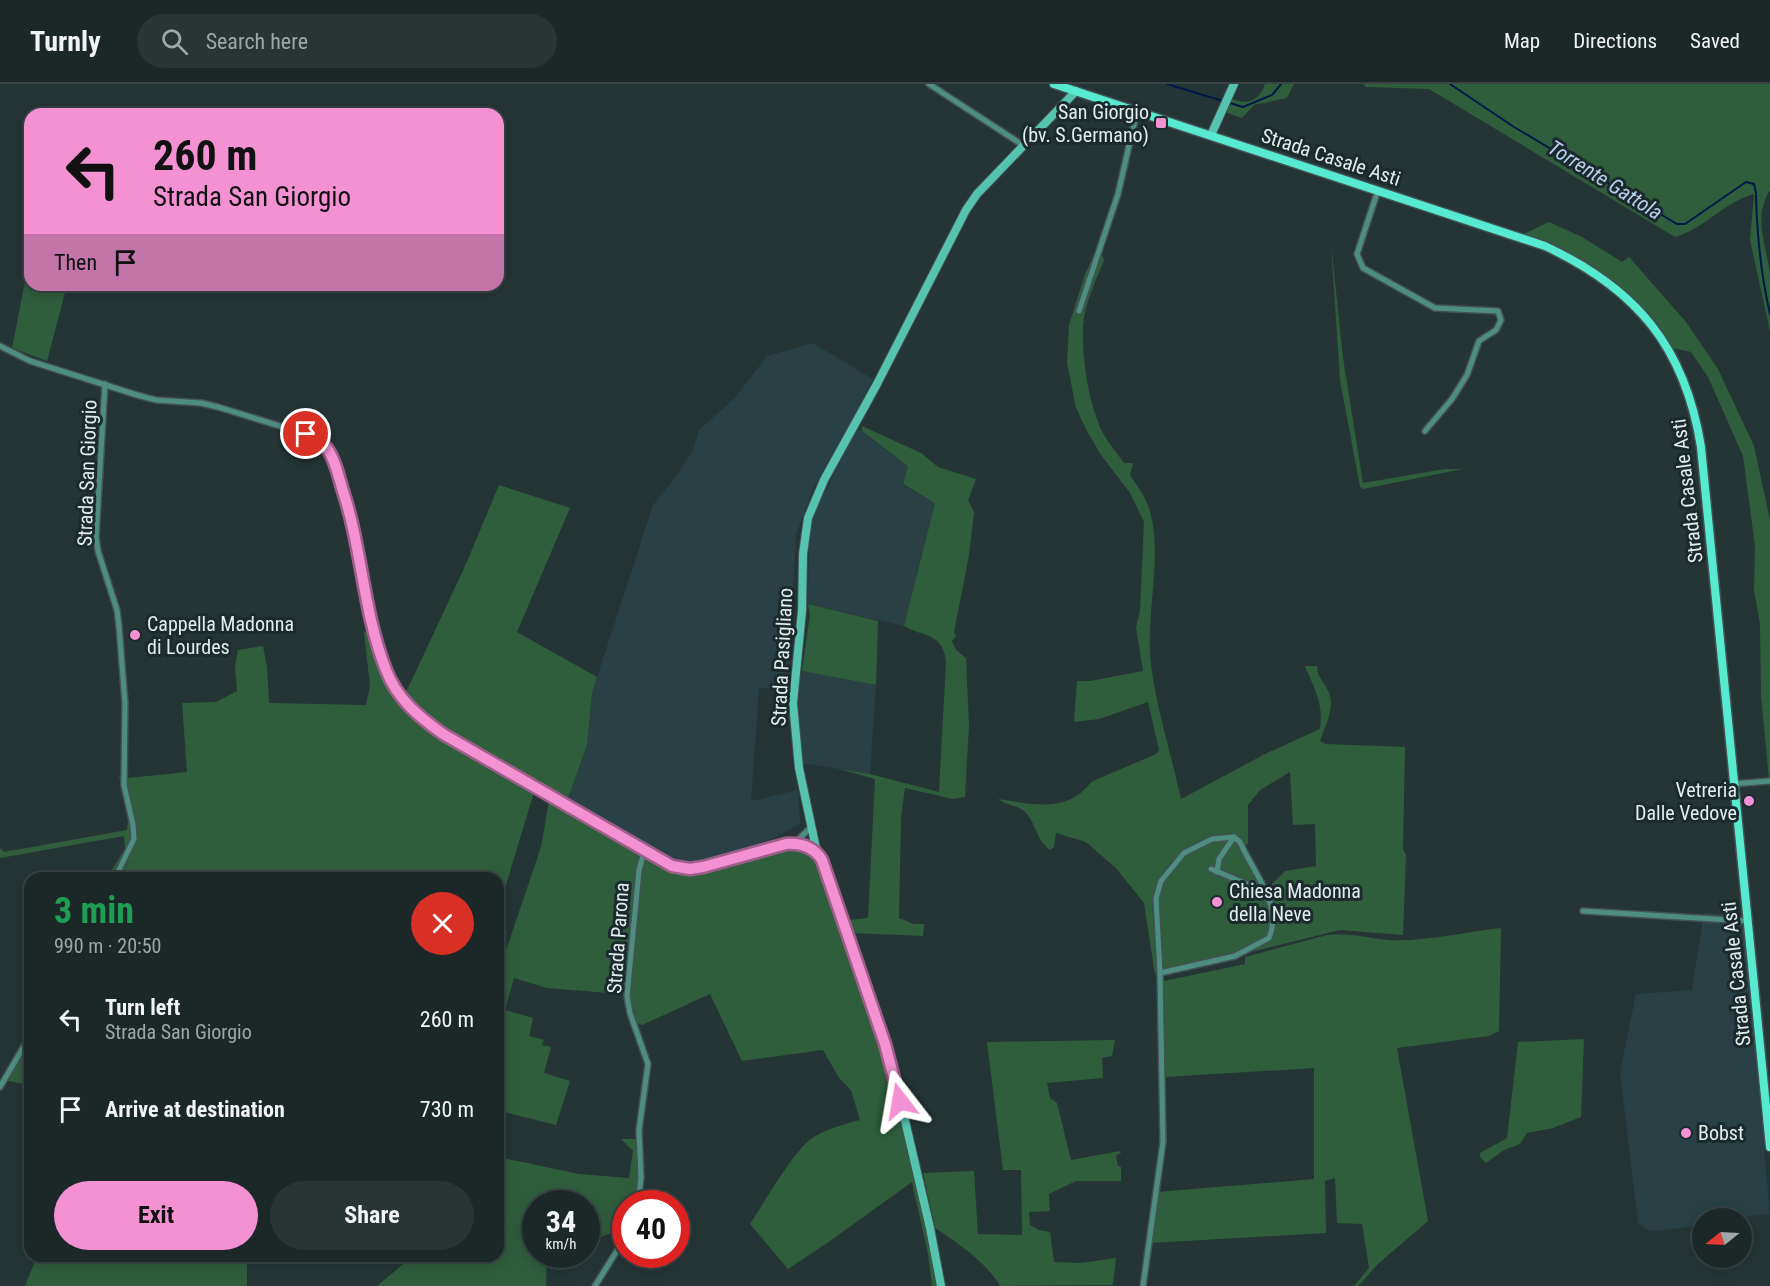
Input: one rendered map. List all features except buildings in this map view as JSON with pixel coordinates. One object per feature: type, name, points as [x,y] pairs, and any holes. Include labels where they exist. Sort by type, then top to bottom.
[{"type":"main road","name":"Strada Casale Asti","points":[[1054,84],[1519,236],[1571,258],[1616,289],[1653,326],[1667,347],[1688,390],[1701,447],[1770,1147]]},
{"type":"street","points":[[929,84],[1024,146]]},
{"type":"street","points":[[1210,135],[1234,84]]},
{"type":"street","name":"Strada Pasigliano","points":[[941,1286],[930,1228],[888,1054],[822,860],[817,854],[811,827],[796,745],[793,703],[802,611],[802,554],[808,518],[824,480],[877,384],[958,223],[977,194],[1076,91]]},
{"type":"street","points":[[1079,311],[1118,194],[1137,111]]},
{"type":"street","points":[[1378,190],[1357,254],[1363,268],[1435,308],[1498,311],[1501,320],[1496,330],[1479,340],[1467,375],[1452,399],[1425,431]]},
{"type":"street","name":"Strada San Giorgio","points":[[0,346],[30,361],[156,400],[201,403],[319,438],[328,449],[351,515],[386,670],[403,700],[419,717],[443,734],[672,866],[690,869],[795,843]]},
{"type":"street","name":"Strada San Giorgio","points":[[105,384],[96,537],[98,551],[117,610],[124,704],[124,785],[134,838],[118,872]]},
{"type":"street","points":[[1733,784],[1770,781]]},
{"type":"street","points":[[811,827],[795,843],[817,854]]},
{"type":"street","points":[[1218,872],[1218,859],[1234,837]]},
{"type":"street","points":[[1143,1286],[1163,1143],[1160,973],[1155,898],[1161,881],[1184,853],[1212,839],[1234,837],[1240,842],[1270,900],[1273,923],[1269,938],[1235,956],[1160,973]]},
{"type":"street","name":"Strada Parona","points":[[639,1190],[641,1163],[639,1130],[648,1064],[630,1013],[627,996],[639,870],[645,852]]},
{"type":"street","points":[[1211,870],[1247,884],[1270,900]]},
{"type":"street","points":[[1582,911],[1747,921]]},
{"type":"street","points":[[0,1087],[24,1046]]},
{"type":"street","points":[[595,1286],[612,1259]]},
{"type":"shaded area","points":[[813,343],[873,379],[813,488],[796,535],[789,690],[759,688],[751,801],[798,790],[800,824],[764,843],[728,855],[690,862],[673,861],[566,804],[587,745],[592,693],[653,505],[693,450],[699,430],[735,398],[767,356]]},
{"type":"shaded area","points":[[857,428],[908,466],[903,485],[935,503],[904,626],[808,604],[809,536],[815,512]]},
{"type":"shaded area","points":[[802,671],[876,685],[870,774],[802,763],[796,702]]},
{"type":"shaded area","name":"Bobst","points":[[1704,913],[1743,916],[1770,1214],[1752,1216],[1752,1208],[1692,1208],[1692,1226],[1659,1231],[1648,1230],[1638,1223],[1620,1072],[1636,994],[1692,990]]},
{"type":"green space","points":[[1265,84],[1294,84],[1287,98],[1254,105],[1242,118],[1225,112],[1233,99],[1244,102],[1253,100],[1260,94]]},
{"type":"green space","points":[[1363,84],[1770,84],[1770,190],[1762,211],[1761,222],[1770,276],[1770,332],[1750,239],[1754,194],[1733,203],[1695,228],[1675,237],[1429,89],[1366,87]]},
{"type":"green space","points":[[1549,222],[1582,237],[1622,262],[1629,257],[1686,322],[1718,369],[1754,446],[1770,520],[1770,790],[1761,695],[1760,624],[1754,590],[1755,546],[1743,456],[1708,377],[1691,352],[1667,347],[1653,326],[1594,272],[1519,236]]},
{"type":"green space","points":[[1331,244],[1343,358],[1363,483],[1445,469],[1463,469],[1363,489],[1360,487],[1340,380]]},
{"type":"green space","points":[[1096,251],[1102,255],[1104,260],[1084,318],[1084,362],[1090,397],[1099,425],[1124,463],[1133,463],[1130,475],[1144,496],[1154,529],[1150,627],[1151,665],[1160,715],[1181,799],[1267,753],[1320,729],[1321,712],[1315,689],[1305,666],[1317,666],[1318,674],[1331,699],[1329,717],[1320,741],[1326,744],[1405,747],[1403,849],[1406,855],[1403,935],[1340,930],[1246,953],[1267,941],[1275,928],[1274,912],[1267,889],[1285,871],[1316,866],[1315,824],[1293,825],[1290,772],[1260,790],[1248,805],[1248,844],[1244,845],[1242,839],[1233,833],[1210,837],[1182,852],[1166,868],[1153,898],[1153,923],[1158,967],[1155,975],[1144,903],[1116,868],[1086,842],[1056,833],[1054,847],[1050,850],[1042,842],[1024,811],[998,799],[1035,804],[1060,803],[1082,792],[1091,782],[1156,754],[1159,750],[1148,702],[1099,719],[1074,722],[1077,681],[1090,681],[1143,671],[1136,627],[1140,611],[1144,522],[1130,493],[1101,455],[1087,431],[1076,408],[1067,363],[1069,325],[1085,274]]},
{"type":"green space","points":[[24,287],[24,291],[65,291],[47,361],[12,348]]},
{"type":"green space","points":[[862,426],[921,453],[938,467],[976,479],[968,500],[974,512],[969,555],[954,632],[956,636],[952,641],[956,650],[966,658],[969,725],[965,797],[953,799],[905,788],[901,817],[899,918],[914,924],[924,924],[923,936],[853,933],[848,920],[868,918],[875,779],[839,769],[870,774],[939,792],[946,661],[941,645],[936,640],[904,626],[935,503],[903,484],[908,466],[862,431]]},
{"type":"green space","points":[[499,485],[570,508],[517,632],[597,677],[592,693],[587,745],[566,804],[444,733],[419,716],[403,699],[466,564]]},
{"type":"green space","points":[[808,604],[878,621],[876,685],[802,671],[810,614]]},
{"type":"green space","points":[[364,632],[372,633],[391,685],[416,718],[428,728],[534,792],[504,891],[504,872],[110,872],[125,849],[124,836],[0,858],[0,848],[4,852],[127,830],[128,819],[119,775],[128,778],[187,772],[182,703],[216,702],[237,691],[235,666],[238,650],[263,646],[269,703],[366,705],[370,686]]},
{"type":"green space","points":[[549,801],[640,855],[676,870],[691,872],[704,870],[788,846],[800,847],[818,857],[882,1045],[927,1228],[938,1286],[932,1286],[928,1254],[912,1182],[788,1269],[750,1224],[787,1166],[811,1139],[822,1132],[860,1120],[851,1090],[839,1078],[823,1050],[742,1061],[710,994],[642,1025],[637,1023],[629,991],[621,994],[547,988],[514,978],[505,1010],[533,1018],[529,1036],[544,1040],[542,1045],[551,1047],[544,1073],[570,1081],[556,1125],[504,1112],[504,956],[541,847]]},
{"type":"green space","points":[[1231,838],[1238,843],[1267,899],[1270,910],[1268,934],[1259,943],[1234,953],[1202,962],[1164,968],[1158,914],[1162,885],[1176,864],[1195,849],[1207,843]]},
{"type":"green space","points":[[1501,928],[1499,1031],[1489,1036],[1397,1048],[1428,1221],[1379,1263],[1358,1286],[1354,1286],[1369,1268],[1362,1224],[1337,1223],[1335,1178],[1325,1181],[1326,1233],[1151,1243],[1157,1192],[1314,1179],[1314,1068],[1165,1077],[1164,981],[1245,964],[1245,957],[1327,935],[1402,940]]},
{"type":"green space","points":[[1584,1039],[1581,1117],[1553,1128],[1527,1133],[1520,1144],[1504,1150],[1486,1163],[1480,1157],[1480,1153],[1507,1138],[1518,1042]]},
{"type":"green space","points":[[1115,1040],[1112,1056],[1102,1058],[1103,1078],[1047,1083],[1050,1098],[1057,1103],[1071,1160],[1120,1151],[1121,1153],[1116,1155],[1118,1166],[1121,1167],[1121,1181],[1076,1181],[1049,1194],[1050,1211],[1029,1212],[1030,1225],[1050,1232],[1054,1262],[1081,1263],[1116,1258],[1113,1285],[1000,1286],[979,1261],[935,1228],[923,1173],[974,1171],[978,1234],[1022,1235],[1021,1170],[1003,1170],[987,1042]]},
{"type":"green space","points":[[24,1049],[24,1084],[8,1081]]},
{"type":"green space","points":[[621,1139],[639,1139],[638,1190],[612,1190],[612,1233],[600,1237],[600,1190],[522,1190],[522,1268],[547,1268],[546,1286],[377,1286],[406,1262],[504,1262],[504,1158],[579,1174],[629,1178],[633,1151]]},
{"type":"green space","points":[[35,1262],[247,1262],[247,1286],[25,1286]]},
{"type":"waterway","name":"Torrente Gattola","points":[[1167,84],[1243,107],[1272,95],[1281,84]]},
{"type":"waterway","name":"Torrente Gattola","points":[[1450,84],[1514,127],[1677,224],[1685,224],[1746,182],[1754,184],[1756,193]]},
{"type":"waterway","name":"Torrente Gattola","points":[[1756,195],[1760,255],[1770,314]]},
{"type":"place","name":"San Giorgio (bv. S.Germano)","points":[[1161,123]]},
{"type":"place","name":"Cappella Madonna di Lourdes","points":[[135,635]]},
{"type":"place","name":"Vetreria Dalle Vedove","points":[[1749,801]]},
{"type":"place","name":"Chiesa Madonna della Neve","points":[[1217,902]]},
{"type":"place","name":"Bobst","points":[[1686,1133]]},
{"type":"route","points":[[306,434],[319,438],[323,442],[339,476],[356,531],[369,603],[386,670],[403,700],[419,717],[443,734],[672,866],[690,869],[703,867],[786,844],[795,843],[813,850],[822,860],[885,1044],[900,1101]]}]
